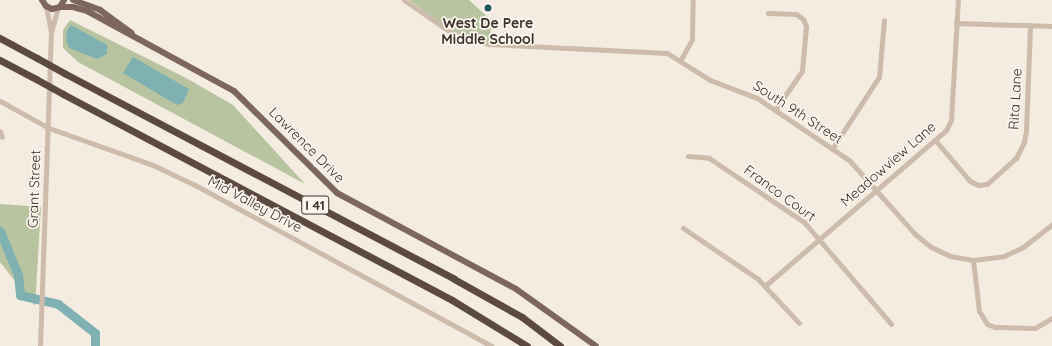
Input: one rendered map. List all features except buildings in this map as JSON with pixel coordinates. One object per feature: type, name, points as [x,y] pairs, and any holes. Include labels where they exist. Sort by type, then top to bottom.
[{"type":"highway","name":"I 41","points":[[0,38],[522,317],[560,346]]},
{"type":"highway","name":"I 41","points":[[0,60],[393,268],[527,346]]},
{"type":"main road","points":[[59,7],[64,0]]},
{"type":"main road","points":[[73,0],[100,10],[137,36]]},
{"type":"main road","name":"Lawrence Drive","points":[[42,2],[59,7],[80,8],[137,36],[234,91],[337,193],[516,289],[596,346]]},
{"type":"street","name":"South 9th Street","points":[[404,0],[452,33],[480,42],[508,46],[661,52],[680,61],[710,80],[747,92],[776,110],[858,168],[927,244],[950,256],[974,260],[993,259],[1014,252],[1052,224]]},
{"type":"street","points":[[680,61],[692,39],[694,0]]},
{"type":"street","name":"Meadowview Lane","points":[[766,285],[946,130],[951,120],[958,0]]},
{"type":"street","name":"Grant Street","points":[[42,2],[51,32]]},
{"type":"street","name":"Grant Street","points":[[40,346],[49,128],[51,32],[59,7]]},
{"type":"street","points":[[768,13],[796,14],[803,19],[806,26],[802,71],[776,110]]},
{"type":"street","points":[[832,149],[879,77],[884,20]]},
{"type":"street","points":[[956,23],[1052,26]]},
{"type":"street","name":"Rita Lane","points":[[935,140],[970,181],[978,184],[987,184],[1016,158],[1024,142],[1026,131],[1030,25]]},
{"type":"street","name":"Mid Valley Drive","points":[[0,101],[49,128],[153,165],[195,185],[491,346]]},
{"type":"street","points":[[0,131],[2,137]]},
{"type":"street","name":"Franco Court","points":[[688,156],[710,158],[804,222],[891,324]]},
{"type":"street","points":[[683,228],[766,285],[799,323]]},
{"type":"street","points":[[974,260],[979,311],[987,324],[995,327],[1035,328],[1052,318]]},
{"type":"green space","points":[[409,0],[469,0],[492,21],[489,43],[452,31]]},
{"type":"green space","points":[[70,20],[186,78],[233,105],[305,184],[78,62],[63,48],[63,30]]},
{"type":"green space","points":[[0,204],[41,207],[35,306],[0,262]]},
{"type":"water","points":[[71,25],[107,45],[107,54],[97,59],[69,48],[66,40],[67,30]]},
{"type":"water","points":[[133,57],[189,89],[183,103],[177,105],[123,73]]},
{"type":"waterway","points":[[0,231],[18,275],[20,295],[58,304],[95,333],[95,346]]},
{"type":"place","name":"West De Pere Middle School","points":[[488,8]]}]
